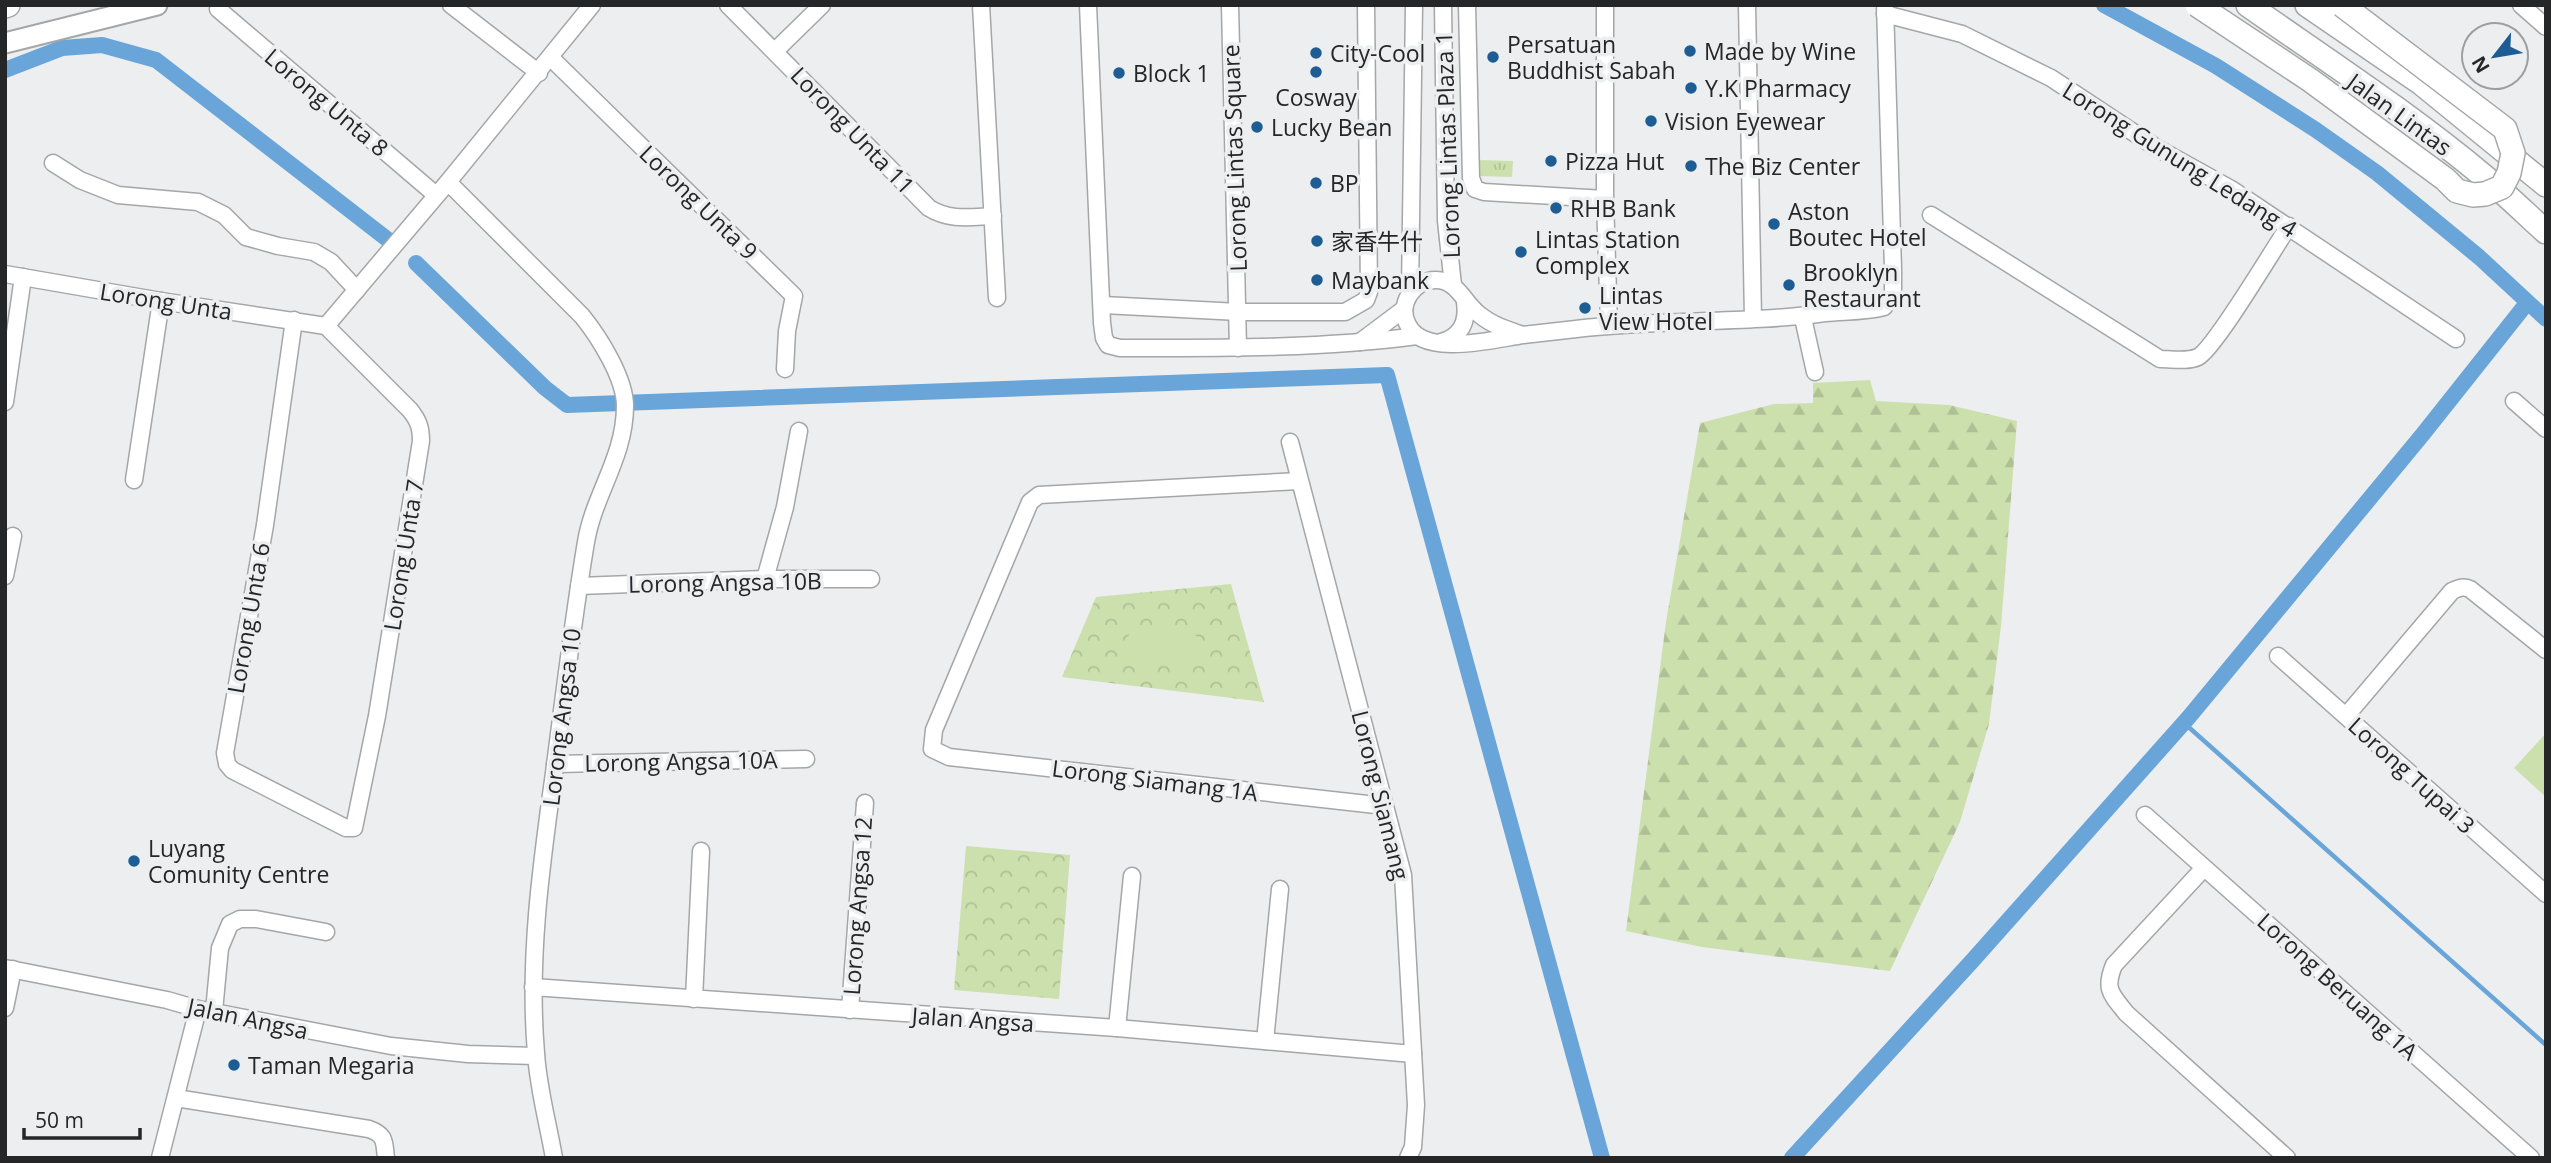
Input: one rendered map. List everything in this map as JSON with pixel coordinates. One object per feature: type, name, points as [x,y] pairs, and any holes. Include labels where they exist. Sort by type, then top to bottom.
[{"type":"highway","points":[[2197,5],[2310,80],[2458,191],[2473,195],[2485,194],[2502,187],[2509,173],[2513,153],[2505,129],[2342,5]]},
{"type":"highway","name":"Jalan Lintas","points":[[2248,5],[2366,87],[2447,148],[2486,178],[2546,232]]},
{"type":"highway","name":"Jalan Lintas","points":[[2307,5],[2421,83],[2546,185]]},
{"type":"main road","points":[[5,43],[158,5]]},
{"type":"street","points":[[451,5],[538,73]]},
{"type":"street","points":[[326,326],[406,233],[592,5]]},
{"type":"street","name":"Lorong Unta 11","points":[[728,5],[929,208],[954,219],[993,216]]},
{"type":"street","points":[[775,51],[822,5]]},
{"type":"street","points":[[981,5],[997,298]]},
{"type":"street","points":[[1088,5],[1104,338],[1108,345],[1120,348],[1238,348],[1358,344],[1417,336]]},
{"type":"street","name":"Lorong Lintas Square","points":[[1230,5],[1238,348]]},
{"type":"street","points":[[1103,305],[1238,312],[1345,312],[1366,300],[1369,292],[1366,5]]},
{"type":"street","name":"Lorong Lintas Plaza 1","points":[[1410,292],[1413,5]]},
{"type":"street","name":"Lorong Lintas Plaza 1","points":[[1443,5],[1446,220],[1453,285]]},
{"type":"street","name":"Lorong Lintas Plaza 1","points":[[1468,5],[1471,178],[1475,188],[1484,192],[1605,199]]},
{"type":"street","points":[[1605,5],[1605,199],[1609,325]]},
{"type":"street","points":[[1747,5],[1753,318]]},
{"type":"street","points":[[2521,5],[2546,27]]},
{"type":"street","name":"Lorong Unta 8","points":[[218,9],[442,189]]},
{"type":"street","points":[[1523,335],[1502,328],[1480,315],[1465,302],[1453,285],[1445,281],[1426,281],[1410,292],[1404,309],[1407,325],[1424,340],[1477,343],[1609,325],[1803,318],[1884,307],[1893,294],[1885,9]]},
{"type":"street","name":"Lorong Gunung Ledang 4","points":[[1885,9],[1962,34],[2051,78],[2157,148],[2231,189],[2289,226],[2456,339]]},
{"type":"street","name":"Lorong Unta 9","points":[[550,57],[794,296],[787,331],[785,369]]},
{"type":"street","points":[[53,163],[80,180],[118,195],[198,202],[224,215],[246,237],[278,247],[314,252],[331,262],[357,290]]},
{"type":"street","name":"Lorong Angsa 10","points":[[442,189],[582,316],[600,338],[612,362],[625,401],[624,430],[619,451],[586,538],[541,860],[533,987],[534,1011],[536,1056],[554,1158]]},
{"type":"street","points":[[1931,215],[2160,359],[2187,360],[2201,356],[2216,337],[2289,226]]},
{"type":"street","name":"Lorong Unta","points":[[5,274],[326,326]]},
{"type":"street","points":[[5,402],[23,277]]},
{"type":"street","points":[[134,480],[161,301]]},
{"type":"street","points":[[1440,342],[1448,340],[1462,328],[1466,320],[1465,302]]},
{"type":"street","points":[[1358,344],[1404,309]]},
{"type":"street","points":[[1803,318],[1815,372]]},
{"type":"street","name":"Lorong Unta 6","points":[[294,320],[265,525],[227,743],[226,764],[245,777],[345,828],[354,828],[357,819]]},
{"type":"street","name":"Lorong Unta 7","points":[[326,326],[410,410],[418,419],[421,430],[377,716],[357,819]]},
{"type":"street","points":[[2514,401],[2546,429]]},
{"type":"street","points":[[765,579],[785,507],[799,431]]},
{"type":"street","name":"Lorong Siamang","points":[[1290,442],[1404,875],[1416,1105],[1413,1147],[1408,1158]]},
{"type":"street","name":"Lorong Siamang 1A","points":[[1299,481],[1040,495],[1030,502],[934,730],[932,749],[949,757],[1385,806]]},
{"type":"street","points":[[5,576],[13,536]]},
{"type":"street","name":"Lorong Angsa 10B","points":[[579,586],[765,579],[872,579]]},
{"type":"street","points":[[2346,716],[2452,591],[2464,586],[2546,650]]},
{"type":"street","name":"Lorong Tupai 3","points":[[2278,656],[2546,894]]},
{"type":"street","name":"Lorong Angsa 10A","points":[[555,764],[806,759]]},
{"type":"street","name":"Lorong Angsa 12","points":[[850,1010],[865,803]]},
{"type":"street","name":"Lorong Beruang 1A","points":[[2145,815],[2531,1158]]},
{"type":"street","points":[[694,999],[701,851]]},
{"type":"street","points":[[2204,868],[2114,965],[2108,980],[2110,993],[2126,1013],[2287,1158]]},
{"type":"street","points":[[1117,1028],[1132,876]]},
{"type":"street","points":[[1265,1041],[1280,889]]},
{"type":"street","points":[[160,1158],[176,1098],[206,1010],[220,948],[230,924],[240,919],[256,919],[326,932]]},
{"type":"street","points":[[5,1008],[9,968]]},
{"type":"street","name":"Jalan Angsa","points":[[9,968],[391,1046],[468,1054],[536,1056]]},
{"type":"street","name":"Jalan Angsa","points":[[533,987],[1117,1028],[1413,1054]]},
{"type":"street","points":[[176,1098],[369,1129],[379,1133],[383,1139],[386,1158]]},
{"type":"green space","points":[[1476,160],[1513,161],[1512,177],[1476,176]]},
{"type":"green space","points":[[1870,380],[1876,401],[1949,405],[2017,421],[2001,626],[1989,724],[1960,822],[1890,971],[1702,947],[1626,931],[1666,622],[1700,423],[1774,404],[1813,403],[1813,383]]},
{"type":"green space","points":[[1231,584],[1264,702],[1062,677],[1096,597]]},
{"type":"green space","points":[[1130,626],[1197,636],[1192,670],[1125,660]]},
{"type":"green space","points":[[2546,733],[2546,797],[2514,768]]},
{"type":"green space","points":[[966,846],[1070,855],[1059,999],[954,990]]},
{"type":"waterway","points":[[2104,5],[2216,66],[2377,173],[2479,257],[2546,319]]},
{"type":"waterway","points":[[5,70],[62,48],[102,45],[156,60],[387,239]]},
{"type":"waterway","points":[[416,263],[545,388],[567,405],[1387,375],[1602,1158]]},
{"type":"waterway","points":[[1792,1158],[2189,717],[2423,434],[2527,303]]},
{"type":"waterway","points":[[2184,723],[2546,1045]]},
{"type":"place","name":"Made by Wine","points":[[1690,51]]},
{"type":"place","name":"City-Cool","points":[[1316,53]]},
{"type":"place","name":"Persatuan Buddhist Sabah","points":[[1493,57]]},
{"type":"place","name":"Cosway","points":[[1316,72]]},
{"type":"place","name":"Block 1","points":[[1119,73]]},
{"type":"place","name":"Y.K Pharmacy","points":[[1691,88]]},
{"type":"place","name":"Vision Eyewear","points":[[1651,121]]},
{"type":"place","name":"Lucky Bean","points":[[1257,127]]},
{"type":"place","name":"Pizza Hut","points":[[1551,161]]},
{"type":"place","name":"The Biz Center","points":[[1691,166]]},
{"type":"place","name":"BP","points":[[1316,183]]},
{"type":"place","name":"RHB Bank","points":[[1556,208]]},
{"type":"place","name":"Aston Boutec Hotel","points":[[1774,224]]},
{"type":"place","name":"家香牛什","points":[[1317,241]]},
{"type":"place","name":"Lintas Station Complex","points":[[1521,252]]},
{"type":"place","name":"Maybank","points":[[1317,280]]},
{"type":"place","name":"Brooklyn Restaurant","points":[[1789,285]]},
{"type":"place","name":"Lintas View Hotel","points":[[1585,308]]},
{"type":"place","name":"Luyang Comunity Centre","points":[[134,861]]},
{"type":"place","name":"Taman Megaria","points":[[234,1065]]}]
